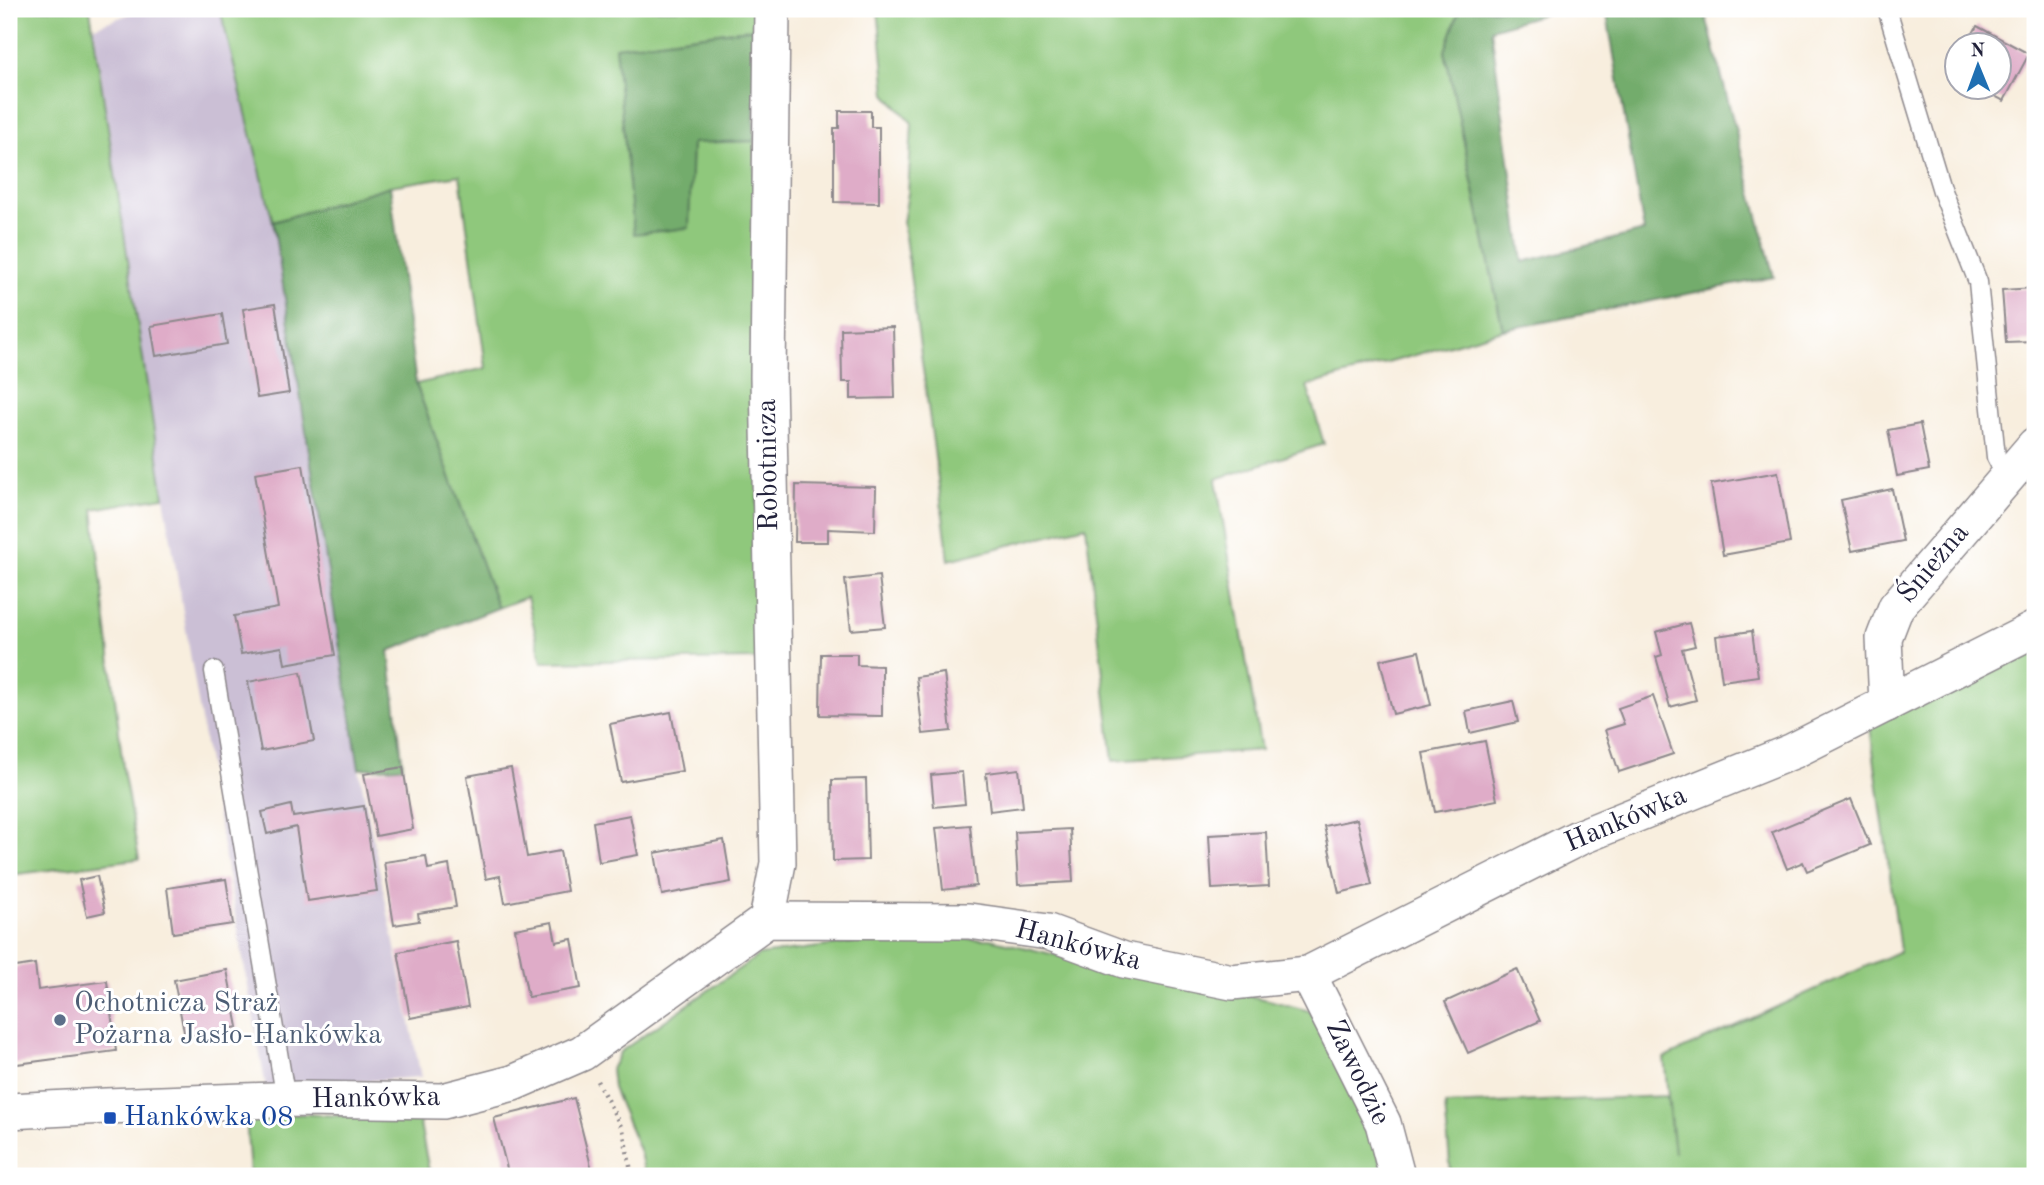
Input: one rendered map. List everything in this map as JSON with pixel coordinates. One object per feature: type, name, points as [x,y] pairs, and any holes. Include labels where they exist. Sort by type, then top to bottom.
[{"type":"street","name":"Robotnicza","points":[[767,920],[778,863],[768,377],[772,9]]},
{"type":"street","name":"Śnieżna","points":[[1887,704],[1884,639],[1896,607],[2035,445]]},
{"type":"street","name":"Hankówka","points":[[9,1111],[286,1100],[443,1101],[513,1083],[582,1053],[767,920],[969,921],[1048,932],[1124,960],[1232,982],[1308,974],[1578,838],[1793,751],[2035,629]]},
{"type":"street","name":"Zawodzie","points":[[1308,974],[1383,1123],[1397,1176]]},
{"type":"lane","points":[[1887,9],[1942,191],[1978,282],[1996,457],[2007,478]]},
{"type":"lane","points":[[214,671],[286,1100]]},
{"type":"path","points":[[582,1053],[623,1130],[632,1176]]},
{"type":"shaded area","points":[[143,9],[220,9],[273,222],[359,769],[421,1077],[266,1088],[164,497],[94,27]]},
{"type":"green space","points":[[9,9],[90,9],[164,497],[93,509],[124,775],[139,859],[9,875]]},
{"type":"green space","points":[[220,9],[756,9],[756,28],[616,47],[688,228],[692,142],[754,141],[759,659],[542,662],[527,597],[498,608],[416,384],[486,368],[460,175],[390,186],[273,222]]},
{"type":"green space","points":[[878,9],[1460,9],[1445,51],[1503,330],[1307,386],[1324,444],[1216,479],[1261,750],[1113,761],[1086,526],[949,560],[903,222],[908,193],[912,123],[886,94]]},
{"type":"green space","points":[[1460,9],[1561,9],[1491,29],[1523,262],[1644,231],[1606,9],[1704,9],[1774,277],[1503,330],[1445,51]]},
{"type":"green space","points":[[756,28],[754,141],[692,143],[689,228],[634,234],[615,47]]},
{"type":"green space","points":[[390,186],[416,384],[498,608],[389,651],[403,767],[359,769],[273,222]]},
{"type":"green space","points":[[2035,644],[2035,1176],[1451,1176],[1445,1105],[1667,1096],[1674,1153],[1664,1058],[1900,951],[1870,727]]},
{"type":"green space","points":[[880,939],[990,939],[1310,1011],[1370,1121],[1385,1176],[645,1176],[640,1152],[613,1088],[611,1069],[620,1052],[759,955]]},
{"type":"green space","points":[[298,1114],[419,1119],[430,1176],[250,1176],[246,1116]]},
{"type":"building","points":[[1977,26],[1988,32],[1974,32]]},
{"type":"building","points":[[2012,45],[2029,54],[2012,86]]},
{"type":"building","points":[[839,111],[871,111],[871,127],[879,127],[879,203],[834,202],[834,128],[839,128]]},
{"type":"building","points":[[2035,288],[2035,341],[2006,342],[2002,290]]},
{"type":"building","points":[[275,304],[289,393],[257,398],[243,309]]},
{"type":"building","points":[[222,314],[227,344],[156,356],[151,326]]},
{"type":"building","points":[[893,327],[895,398],[851,399],[851,382],[842,382],[841,329]]},
{"type":"building","points":[[1920,424],[1929,470],[1897,476],[1888,430]]},
{"type":"building","points":[[303,465],[335,655],[285,664],[282,647],[241,654],[234,616],[278,608],[255,473]]},
{"type":"building","points":[[1778,472],[1790,543],[1723,555],[1711,484]]},
{"type":"building","points":[[796,485],[876,487],[875,531],[828,529],[828,542],[795,542]]},
{"type":"building","points":[[1892,489],[1903,541],[1852,551],[1841,500]]},
{"type":"building","points":[[879,576],[885,627],[851,630],[845,580]]},
{"type":"building","points":[[1689,623],[1695,646],[1682,649],[1696,700],[1670,707],[1656,657],[1662,655],[1656,632]]},
{"type":"building","points":[[1752,631],[1758,676],[1722,681],[1716,636]]},
{"type":"building","points":[[1419,651],[1431,705],[1393,714],[1380,660]]},
{"type":"building","points":[[821,654],[857,654],[857,665],[882,666],[882,716],[820,715]]},
{"type":"building","points":[[301,672],[314,741],[261,751],[248,682]]},
{"type":"building","points":[[944,673],[951,731],[923,734],[916,677]]},
{"type":"building","points":[[1653,696],[1673,754],[1619,772],[1605,730],[1624,724],[1618,708]]},
{"type":"building","points":[[1513,701],[1518,722],[1470,733],[1466,711]]},
{"type":"building","points":[[671,712],[682,771],[621,782],[610,724]]},
{"type":"building","points":[[1485,741],[1497,800],[1435,812],[1423,753]]},
{"type":"building","points":[[403,767],[413,829],[376,836],[364,774]]},
{"type":"building","points":[[511,768],[527,857],[560,851],[567,891],[505,903],[500,876],[486,879],[467,776]]},
{"type":"building","points":[[1019,769],[1023,807],[990,811],[986,773]]},
{"type":"building","points":[[962,772],[965,804],[934,807],[931,775]]},
{"type":"building","points":[[866,779],[868,860],[833,861],[832,780]]},
{"type":"building","points":[[1851,799],[1870,845],[1807,871],[1803,862],[1787,869],[1772,832]]},
{"type":"building","points":[[291,805],[293,817],[364,806],[377,891],[307,901],[296,827],[267,834],[262,812]]},
{"type":"building","points":[[630,815],[638,855],[599,862],[593,822]]},
{"type":"building","points":[[1357,819],[1372,885],[1339,893],[1324,826]]},
{"type":"building","points":[[970,825],[976,886],[943,890],[936,828]]},
{"type":"building","points":[[1070,829],[1073,882],[1018,885],[1015,832]]},
{"type":"building","points":[[1266,832],[1269,886],[1212,889],[1209,835]]},
{"type":"building","points":[[724,840],[731,882],[662,895],[655,853]]},
{"type":"building","points":[[426,856],[428,869],[449,865],[456,907],[418,913],[419,921],[394,925],[384,862]]},
{"type":"building","points":[[97,876],[105,912],[87,916],[79,880]]},
{"type":"building","points":[[226,879],[233,924],[173,933],[167,888]]},
{"type":"building","points":[[552,922],[556,942],[572,939],[581,988],[528,997],[515,929]]},
{"type":"building","points":[[456,941],[468,1007],[410,1018],[398,952]]},
{"type":"building","name":"Ochotnicza Straż Pożarna Jasło-Hankówka","points":[[35,964],[38,990],[107,981],[116,1051],[9,1065],[9,968]]},
{"type":"building","points":[[1517,969],[1540,1021],[1468,1053],[1445,1002]]},
{"type":"building","points":[[227,970],[238,1027],[185,1037],[174,980]]},
{"type":"building","points":[[574,1098],[592,1170],[564,1176],[509,1176],[494,1118]]},
{"type":"place","name":"Ochotnicza Straż Pożarna Jasło-Hankówka","points":[[60,1020]]},
{"type":"place","name":"Hankówka 08","points":[[110,1118]]}]
